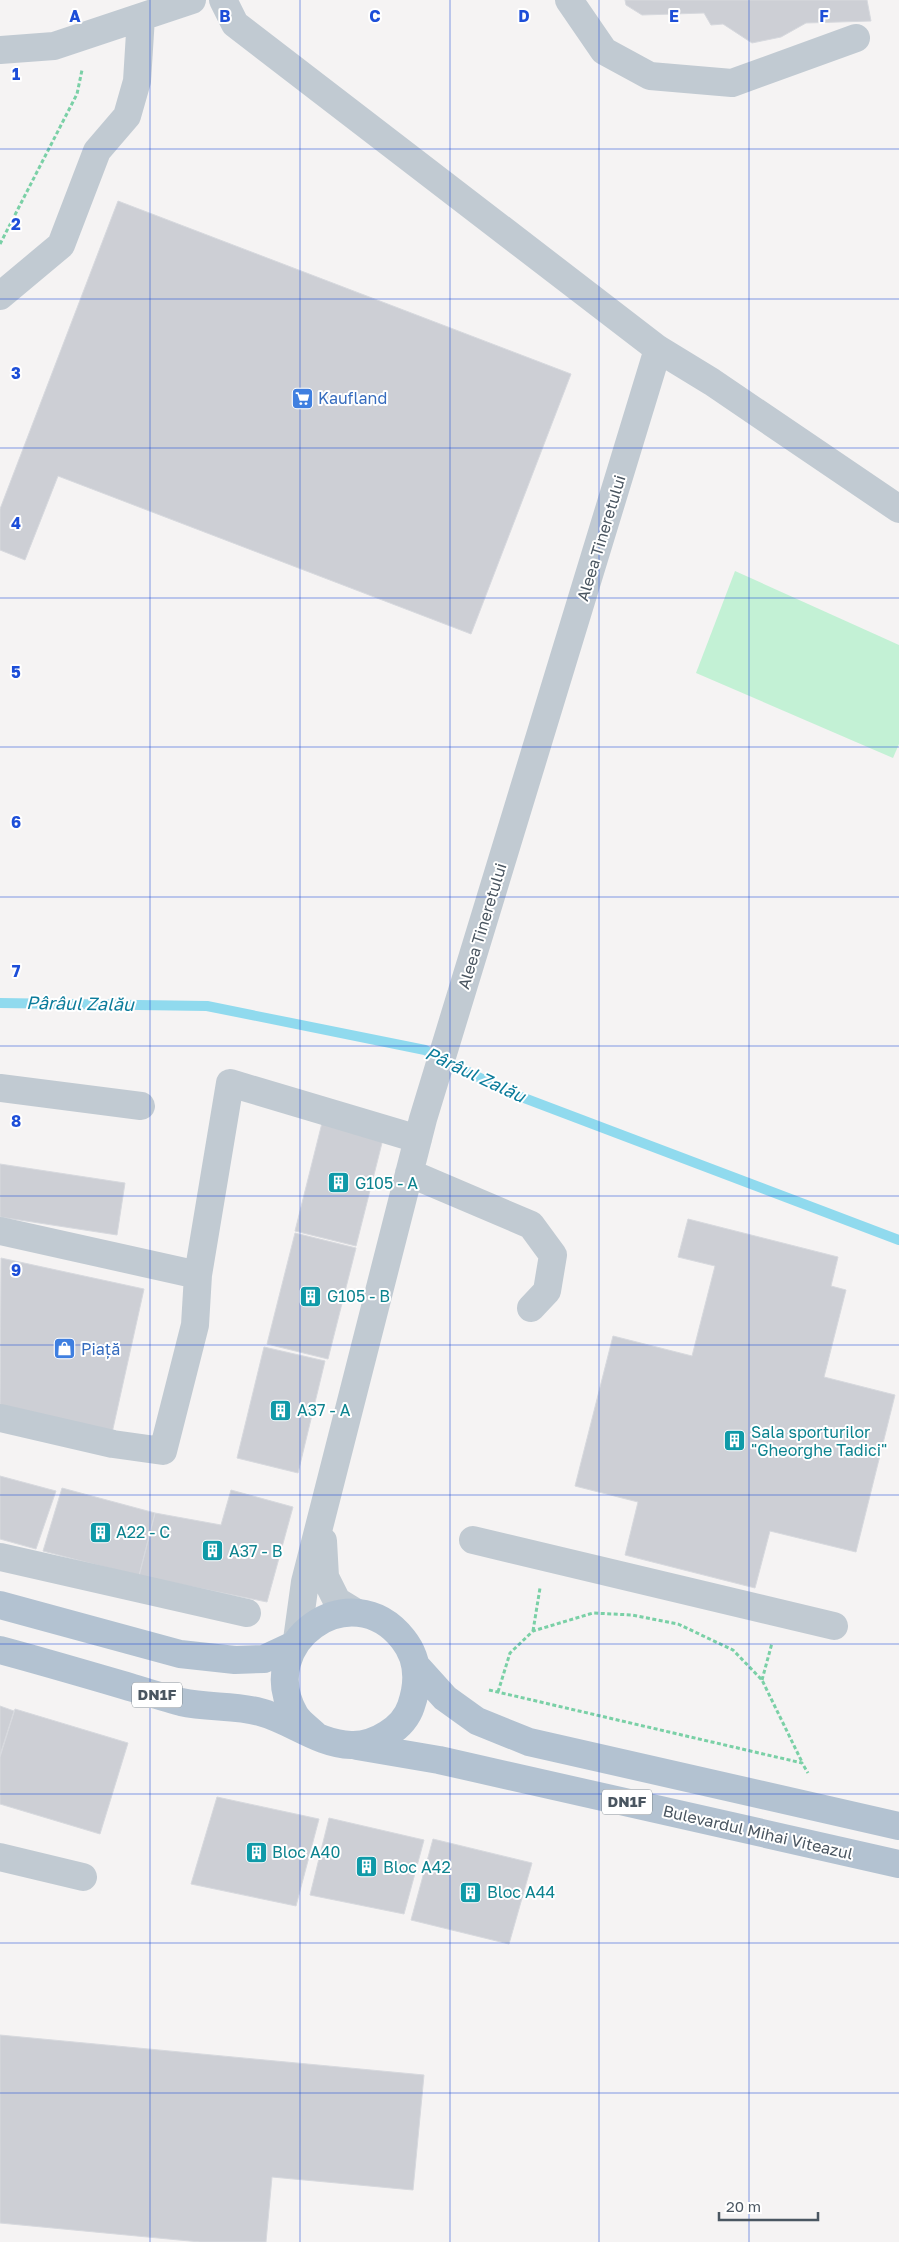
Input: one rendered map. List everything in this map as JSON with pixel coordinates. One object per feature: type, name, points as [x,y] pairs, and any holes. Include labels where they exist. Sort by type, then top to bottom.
[{"type":"main road","name":"DN1F","points":[[0,1605],[180,1654],[236,1660],[264,1659],[295,1642],[313,1624],[333,1614],[355,1612],[376,1617],[395,1629],[409,1646],[417,1667],[444,1698],[477,1721],[529,1742],[899,1826]]},
{"type":"main road","name":"DN1F","points":[[295,1642],[285,1668],[286,1693],[296,1716],[314,1734]]},
{"type":"main road","name":"DN1F","points":[[0,1650],[182,1702],[260,1712],[332,1743],[354,1745],[376,1741],[395,1729],[410,1711],[417,1690],[417,1667]]},
{"type":"main road","name":"Bulevardul Mihai Viteazul","points":[[354,1745],[439,1760],[899,1864]]},
{"type":"street","points":[[0,50],[54,46],[192,0]]},
{"type":"street","points":[[223,0],[235,24],[658,349],[712,382],[899,509]]},
{"type":"street","points":[[568,0],[604,51],[650,76],[732,83],[856,38]]},
{"type":"street","points":[[0,296],[60,245],[97,151],[127,116],[137,81],[141,17]]},
{"type":"street","name":"Aleea Tineretului","points":[[295,1642],[305,1582],[420,1129],[658,349]]},
{"type":"street","points":[[0,1418],[112,1444],[163,1451],[195,1325],[198,1275],[230,1083],[420,1129]]},
{"type":"street","points":[[0,1088],[141,1106]]},
{"type":"street","points":[[409,1173],[531,1225],[553,1255],[547,1290],[531,1308]]},
{"type":"street","points":[[0,1231],[32,1236],[198,1275]]},
{"type":"street","name":"Aleea Tineretului","points":[[324,1507],[322,1549],[325,1577],[337,1601],[355,1612]]},
{"type":"street","points":[[473,1540],[834,1626]]},
{"type":"street","points":[[0,1557],[247,1613]]},
{"type":"street","points":[[0,1857],[83,1877]]},
{"type":"path","points":[[0,244],[77,94],[88,35]]},
{"type":"path","points":[[533,1631],[546,1558]]},
{"type":"path","points":[[498,1692],[510,1652],[533,1631],[593,1613],[632,1615],[678,1624],[733,1650],[762,1680],[826,1809]]},
{"type":"path","points":[[762,1680],[779,1613]]},
{"type":"path","points":[[480,1687],[802,1763]]},
{"type":"green space","points":[[735,571],[899,645],[899,744],[893,758],[696,673]]},
{"type":"building","points":[[625,0],[867,0],[871,21],[806,23],[781,37],[752,43],[723,24],[711,25],[704,13],[642,15],[626,5]]},
{"type":"building","name":"Kaufland","points":[[118,201],[571,374],[471,634],[58,476],[25,560],[0,550],[0,509]]},
{"type":"building","name":"G105 - A","points":[[323,1119],[384,1135],[356,1246],[295,1231]]},
{"type":"building","points":[[0,1164],[125,1183],[117,1235],[0,1217]]},
{"type":"building","name":"Sala sporturilor \"Gheorghe Tadici\"","points":[[688,1219],[838,1257],[831,1286],[846,1290],[824,1377],[895,1395],[856,1552],[770,1531],[755,1588],[625,1555],[638,1502],[575,1486],[613,1336],[692,1356],[715,1266],[678,1257]]},
{"type":"building","name":"G105 - B","points":[[295,1233],[356,1248],[328,1359],[267,1344]]},
{"type":"building","name":"Piață","points":[[1,1258],[144,1289],[112,1433],[0,1408]]},
{"type":"building","name":"A37 - A","points":[[264,1347],[325,1361],[298,1473],[237,1458]]},
{"type":"building","points":[[0,1476],[56,1491],[36,1549],[0,1539]]},
{"type":"building","name":"A22 - C","points":[[62,1488],[155,1513],[139,1576],[43,1551]]},
{"type":"building","name":"A37 - B","points":[[231,1490],[293,1507],[267,1602],[139,1576],[155,1513],[221,1525]]},
{"type":"building","points":[[0,1706],[14,1711],[0,1755]]},
{"type":"building","points":[[15,1709],[128,1743],[100,1834],[0,1804],[0,1757]]},
{"type":"building","name":"Bloc A40","points":[[217,1797],[319,1819],[296,1906],[191,1884]]},
{"type":"building","name":"Bloc A42","points":[[329,1818],[424,1840],[404,1914],[310,1895]]},
{"type":"building","name":"Bloc A44","points":[[433,1839],[532,1863],[509,1944],[411,1920]]},
{"type":"building","points":[[0,2035],[424,2075],[413,2190],[272,2177],[266,2242],[200,2242],[0,2223]]},
{"type":"waterway","name":"Pârâul Zalău","points":[[0,1003],[207,1006],[425,1050],[508,1092],[899,1240]]},
{"type":"place","name":"Kaufland","points":[[302,398]]},
{"type":"place","name":"G105 - A","points":[[339,1183]]},
{"type":"place","name":"G105 - B","points":[[311,1296]]},
{"type":"place","name":"Piață","points":[[65,1349]]},
{"type":"place","name":"A37 - A","points":[[281,1410]]},
{"type":"place","name":"Sala sporturilor \"Gheorghe Tadici\"","points":[[735,1441]]},
{"type":"place","name":"A22 - C","points":[[100,1532]]},
{"type":"place","name":"A37 - B","points":[[213,1551]]},
{"type":"place","name":"Bloc A40","points":[[256,1852]]},
{"type":"place","name":"Bloc A42","points":[[367,1867]]},
{"type":"place","name":"Bloc A44","points":[[471,1892]]}]
